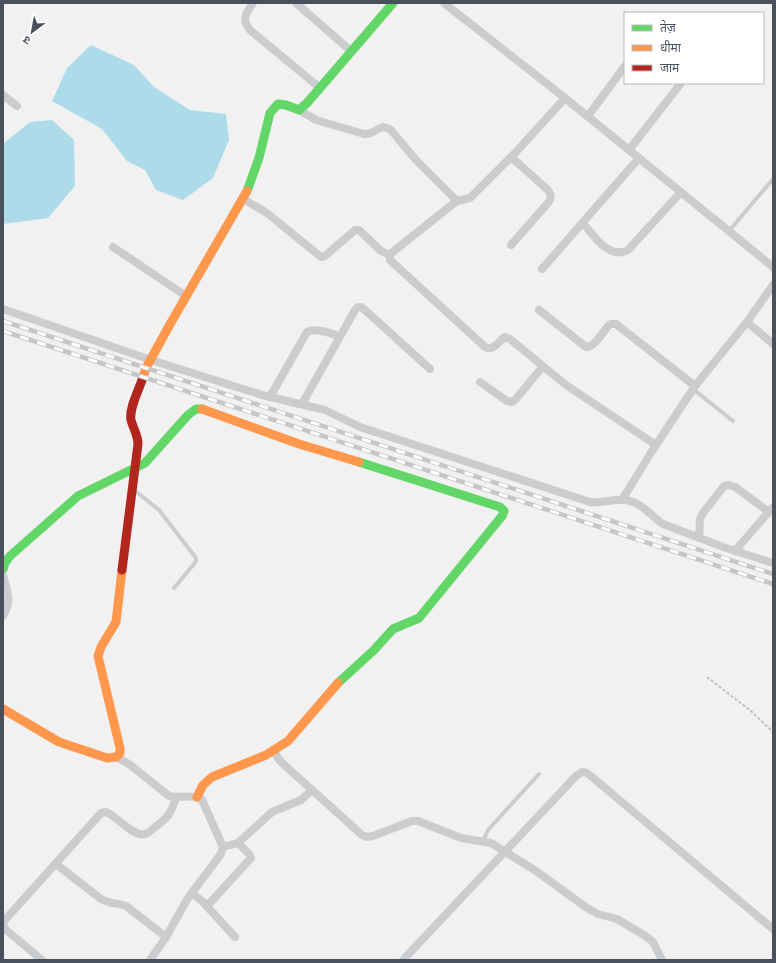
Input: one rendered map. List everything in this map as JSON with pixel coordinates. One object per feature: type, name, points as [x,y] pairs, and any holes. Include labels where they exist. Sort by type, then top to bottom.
[{"type":"street","points":[[253,3],[245,18],[245,24],[250,30],[320,88]]},
{"type":"street","points":[[296,3],[351,51]]},
{"type":"street","points":[[299,110],[307,103],[394,3]]},
{"type":"street","points":[[444,3],[588,116],[773,266]]},
{"type":"street","points":[[588,116],[624,67]]},
{"type":"street","points":[[630,150],[680,84]]},
{"type":"street","points":[[3,95],[17,106]]},
{"type":"street","points":[[390,255],[457,201],[470,198],[511,157],[564,98]]},
{"type":"street","points":[[116,757],[120,753],[120,748],[98,656],[99,650],[116,622],[139,436],[130,418],[131,411],[146,368],[168,326],[244,198],[259,158],[270,113],[278,104],[286,105],[299,110],[316,120],[364,134],[369,134],[383,127],[390,129],[422,166],[457,201]]},
{"type":"street","points":[[511,157],[548,190],[551,195],[551,200],[511,245]]},
{"type":"street","points":[[542,268],[639,158]]},
{"type":"street","points":[[583,223],[609,250],[616,253],[623,252],[628,250],[681,192]]},
{"type":"street","points":[[244,198],[267,214],[320,257],[325,256],[355,230],[359,230],[381,251],[390,255]]},
{"type":"street","points":[[113,247],[186,296]]},
{"type":"street","points":[[390,255],[390,260],[394,265],[485,347],[489,349],[494,348],[505,337],[510,339],[566,385],[656,445]]},
{"type":"street","points":[[622,500],[694,387],[747,322],[773,285]]},
{"type":"street","points":[[302,404],[358,307],[361,307],[430,369]]},
{"type":"street","points":[[3,309],[151,360],[270,397],[325,410],[360,427],[590,502],[597,503],[622,500],[635,502],[658,521],[699,538],[773,563]]},
{"type":"street","points":[[539,310],[586,347],[593,345],[608,326],[616,324],[694,387]]},
{"type":"street","points":[[747,322],[773,344]]},
{"type":"street","points":[[270,397],[308,332],[317,330],[340,336]]},
{"type":"street","points":[[480,382],[507,401],[512,402],[543,366]]},
{"type":"street","points":[[3,569],[10,556],[78,496],[135,468],[150,458],[192,410],[196,409],[299,444],[500,507],[504,511],[502,516],[419,618],[393,629],[374,650],[341,679],[293,737],[266,755],[212,777],[203,785],[196,797]]},
{"type":"street","points":[[699,538],[700,519],[703,513],[724,486],[729,485],[735,487],[771,510],[735,551]]},
{"type":"street","points":[[3,576],[9,598],[9,604],[3,616]]},
{"type":"street","points":[[3,709],[59,742],[107,758],[116,757],[129,764],[169,796],[176,798],[190,796],[202,800],[223,847],[221,854],[192,893],[166,937],[150,960]]},
{"type":"street","points":[[273,750],[280,761],[357,832],[367,837],[373,836],[412,821],[418,821],[461,838],[491,843],[536,871],[587,908],[598,914],[617,919],[644,934],[653,942],[662,960]]},
{"type":"street","points":[[403,960],[576,776],[582,772],[587,773],[773,929]]},
{"type":"street","points":[[223,847],[238,843],[272,812],[301,800],[312,790]]},
{"type":"street","points":[[42,960],[6,930],[3,925],[4,921],[101,813],[106,812],[111,814],[140,835],[146,834],[170,814],[176,798]]},
{"type":"street","points":[[207,906],[250,858],[249,854],[238,843]]},
{"type":"street","points":[[56,864],[101,899],[106,902],[126,906],[166,937]]},
{"type":"street","points":[[192,893],[198,897],[235,936]]},
{"type":"lane","points":[[729,231],[773,180]]},
{"type":"lane","points":[[694,387],[733,422]]},
{"type":"lane","points":[[132,488],[159,510],[196,558],[194,564],[174,588]]},
{"type":"lane","points":[[484,842],[488,830],[539,774]]},
{"type":"path","points":[[707,677],[752,711],[773,732]]},
{"type":"water","points":[[91,45],[134,65],[154,87],[190,110],[226,114],[229,140],[213,178],[183,200],[156,190],[145,170],[127,161],[102,129],[52,101],[67,68]]},
{"type":"water","points":[[52,120],[74,140],[75,186],[48,218],[3,224],[3,144],[30,122]]},
{"type":"railway","points":[[3,321],[773,574]]},
{"type":"railway","points":[[3,331],[773,584]]},
{"type":"traffic: fast","points":[[247,191],[259,158],[270,113],[278,104],[286,105],[299,110],[307,103],[393,3]]},
{"type":"traffic: fast","points":[[3,569],[10,556],[78,496],[145,463],[188,415],[196,409],[202,409]]},
{"type":"traffic: fast","points":[[338,683],[374,650],[393,629],[419,618],[502,516],[504,511],[500,507],[359,462]]},
{"type":"traffic: slow","points":[[142,380],[146,368],[169,326],[247,191]]},
{"type":"traffic: slow","points":[[202,409],[299,444],[359,462]]},
{"type":"traffic: slow","points":[[3,709],[59,742],[107,758],[116,757],[120,753],[98,656],[101,647],[116,622],[122,570]]},
{"type":"traffic: slow","points":[[197,797],[203,785],[212,777],[266,755],[288,741],[338,683]]},
{"type":"traffic: jam","points":[[122,570],[138,444],[131,420],[131,410],[142,380]]}]
